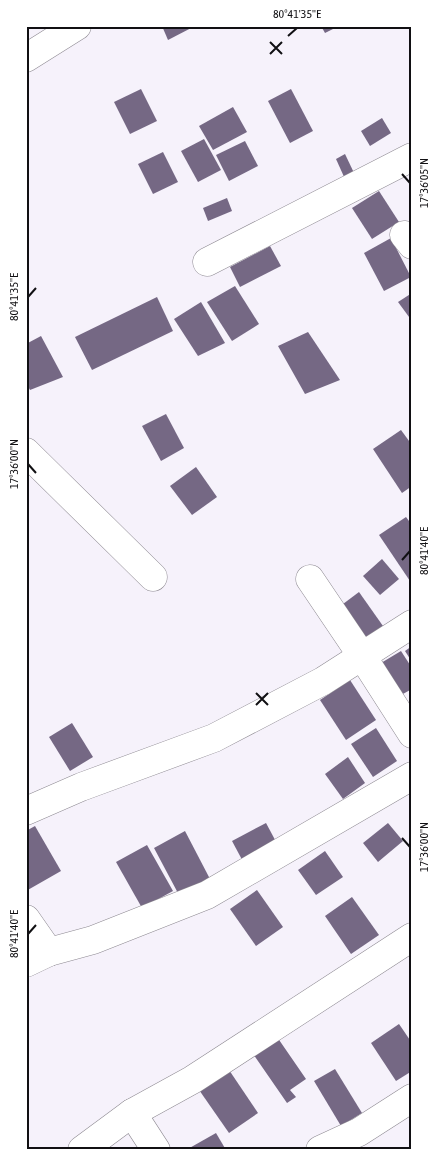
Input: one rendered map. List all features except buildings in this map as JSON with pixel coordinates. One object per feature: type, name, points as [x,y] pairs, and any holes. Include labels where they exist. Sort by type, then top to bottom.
[{"type":"street","points":[[26,58],[77,26]]},
{"type":"street","points":[[207,262],[412,157]]},
{"type":"street","points":[[26,452],[153,577]]},
{"type":"street","points":[[310,579],[412,734]]},
{"type":"street","points":[[26,811],[81,787],[214,738],[323,681],[412,624]]},
{"type":"street","points":[[26,919],[38,958],[93,940],[207,895],[412,776]]},
{"type":"street","points":[[82,1150],[132,1113],[192,1080],[412,938]]},
{"type":"street","points":[[320,1150],[359,1132],[412,1098]]},
{"type":"street","points":[[132,1113],[156,1150]]}]
